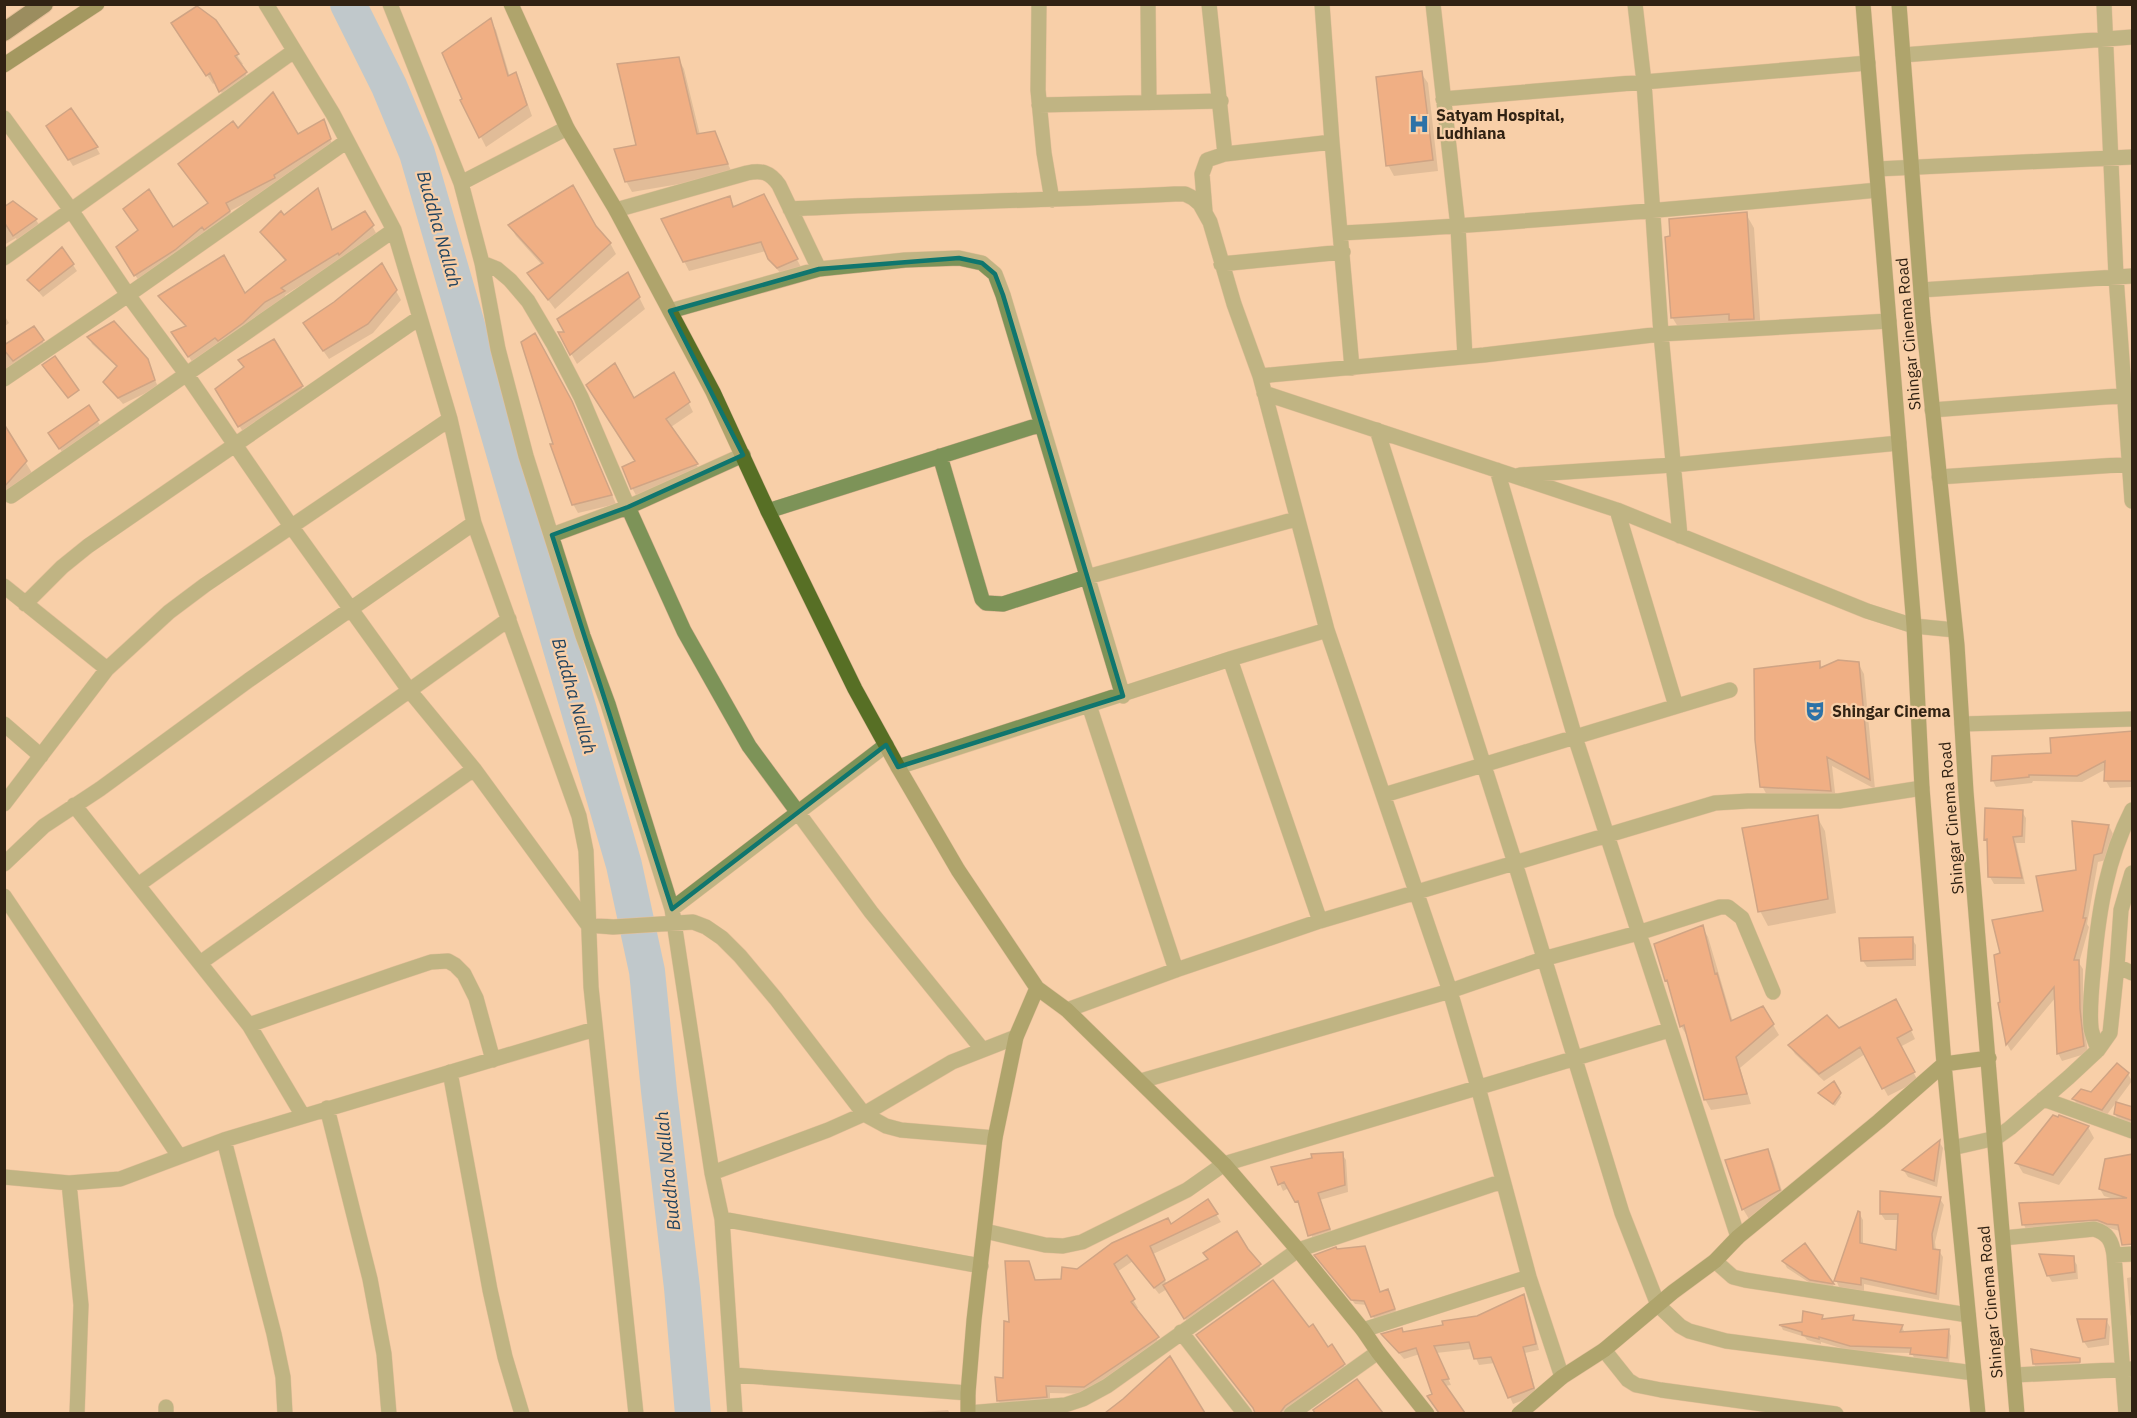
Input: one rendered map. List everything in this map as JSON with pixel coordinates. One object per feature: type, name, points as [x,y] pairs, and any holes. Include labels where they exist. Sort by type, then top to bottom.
[{"type":"highway","points":[[4,32],[44,4]]},
{"type":"main road","points":[[4,65],[97,4]]},
{"type":"street","points":[[266,4],[333,114],[394,230],[450,419],[474,523],[579,816],[586,851],[595,1029],[636,1413]]},
{"type":"street","points":[[390,4],[461,183],[482,263],[498,350],[526,456],[583,636],[608,704],[671,918],[712,1173],[722,1219],[735,1413]]},
{"type":"street","points":[[511,4],[567,128],[616,210],[713,392],[855,689],[958,870],[1037,988],[1066,1010],[1224,1164],[1298,1250],[1427,1413]]},
{"type":"street","points":[[1039,4],[1039,105],[1052,200]]},
{"type":"street","points":[[1148,4],[1149,103]]},
{"type":"street","points":[[1209,4],[1225,154]]},
{"type":"street","points":[[1322,4],[1352,368]]},
{"type":"street","points":[[1433,4],[1458,227],[1465,357]]},
{"type":"street","points":[[1635,4],[1644,82],[1661,334],[1680,536]]},
{"type":"street","name":"Shingar Cinema Road","points":[[1863,4],[1914,626],[1922,788],[1944,1064],[1978,1413]]},
{"type":"street","name":"Shingar Cinema Road","points":[[1899,4],[1921,290],[1955,630],[2017,1413]]},
{"type":"street","points":[[2104,4],[2116,276],[2128,396],[2133,501]]},
{"type":"street","points":[[1903,55],[2133,37]]},
{"type":"street","points":[[4,258],[294,51]]},
{"type":"street","points":[[1443,99],[1868,63]]},
{"type":"street","points":[[1039,105],[1221,101]]},
{"type":"street","points":[[4,118],[409,690],[474,769],[588,925],[613,927],[671,918],[706,927],[722,938],[776,999],[864,1114],[886,1126],[901,1130],[994,1138]]},
{"type":"street","points":[[461,183],[567,128]]},
{"type":"street","points":[[4,379],[129,295],[347,141]]},
{"type":"street","points":[[1332,142],[1225,154],[1207,160],[1204,166],[1205,211],[1260,376],[1327,630],[1450,991],[1529,1277],[1562,1377]]},
{"type":"street","points":[[1877,169],[2133,157]]},
{"type":"street","points":[[616,210],[756,171],[765,172],[772,175],[819,269]]},
{"type":"street","points":[[1342,233],[1458,227],[1878,190]]},
{"type":"street","points":[[790,209],[885,203],[1052,200],[1185,194],[1193,198],[1205,211]]},
{"type":"street","points":[[11,496],[394,230]]},
{"type":"street","points":[[1221,264],[1343,252]]},
{"type":"street","points":[[670,311],[819,269],[905,260],[959,258],[982,263],[995,274],[1123,696]]},
{"type":"street","points":[[482,263],[497,268],[510,280],[528,301],[549,336],[581,397],[684,631],[713,686],[749,746],[871,912],[982,1049]]},
{"type":"street","points":[[1921,290],[2133,276]]},
{"type":"street","points":[[25,604],[62,567],[88,546],[419,318]]},
{"type":"street","points":[[1260,376],[1465,357],[1661,334],[1889,321]]},
{"type":"street","points":[[1264,393],[1617,510],[1867,611],[1914,626],[1955,630]]},
{"type":"street","points":[[1932,410],[2128,396]]},
{"type":"street","points":[[4,804],[107,669],[170,612],[291,526],[450,419]]},
{"type":"street","points":[[768,511],[1042,424]]},
{"type":"street","points":[[1377,430],[1515,863],[1573,1058],[1623,1213],[1662,1309],[1680,1326],[1701,1335],[1726,1341],[1974,1373]]},
{"type":"street","points":[[1504,473],[1673,465],[1899,443]]},
{"type":"street","points":[[552,535],[628,507],[743,456]]},
{"type":"street","points":[[940,456],[982,599],[986,603],[1003,604],[1087,577],[1296,519]]},
{"type":"street","points":[[1940,477],[2131,464]]},
{"type":"street","points":[[1504,473],[1575,737],[1738,1237]]},
{"type":"street","points":[[1617,510],[1676,706]]},
{"type":"street","points":[[4,864],[44,826],[100,789],[249,680],[474,523]]},
{"type":"street","points":[[4,586],[107,669]]},
{"type":"street","points":[[138,885],[509,619]]},
{"type":"street","points":[[898,767],[1123,696],[1230,659],[1327,630]]},
{"type":"street","points":[[1230,659],[1320,921]]},
{"type":"street","points":[[1384,795],[1730,690]]},
{"type":"street","points":[[1089,705],[1176,970]]},
{"type":"street","points":[[1962,724],[2133,719]]},
{"type":"street","points":[[4,724],[41,756]]},
{"type":"street","points":[[671,918],[797,813],[886,745]]},
{"type":"street","points":[[200,963],[474,769]]},
{"type":"street","points":[[1066,1010],[1320,921],[1715,803],[1839,801],[1922,788]]},
{"type":"street","points":[[74,805],[249,1025],[303,1116]]},
{"type":"street","points":[[2098,1050],[2091,1029],[2091,992],[2099,913],[2111,860],[2120,834],[2133,810]]},
{"type":"street","points":[[1952,1148],[1996,1138],[2098,1050],[2110,1033],[2121,910],[2133,873]]},
{"type":"street","points":[[4,896],[179,1156]]},
{"type":"street","points":[[1141,1082],[1450,991],[1543,958],[1638,933],[1720,907],[1728,907],[1742,918],[1773,992]]},
{"type":"street","points":[[249,1025],[395,974],[431,963],[448,961],[464,974],[476,998],[493,1060]]},
{"type":"street","points":[[2117,966],[2133,973]]},
{"type":"street","points":[[1037,988],[1016,1036],[994,1138],[968,1393],[968,1413],[1065,1405],[1083,1399],[1107,1386],[1298,1250],[1503,1181]]},
{"type":"street","points":[[4,1177],[69,1183],[120,1179],[224,1140],[595,1029]]},
{"type":"street","points":[[985,1231],[1045,1245],[1063,1246],[1082,1242],[1187,1190],[1224,1164],[1669,1030]]},
{"type":"street","points":[[712,1173],[828,1130],[864,1114],[952,1062],[1016,1036]]},
{"type":"street","points":[[1527,1411],[1562,1377],[1608,1355],[1662,1309],[1723,1268],[1738,1237],[1896,1107],[1944,1064],[1989,1058]]},
{"type":"street","points":[[450,1072],[490,1290],[505,1357],[522,1413]]},
{"type":"street","points":[[2043,1099],[2133,1131]]},
{"type":"street","points":[[327,1108],[370,1279],[384,1354],[389,1413]]},
{"type":"street","points":[[224,1140],[274,1334],[283,1377],[285,1413]]},
{"type":"street","points":[[69,1183],[81,1305],[77,1413]]},
{"type":"street","points":[[722,1219],[981,1266]]},
{"type":"street","points":[[2003,1238],[2094,1229],[2109,1237],[2114,1255],[2128,1370],[2126,1413]]},
{"type":"street","points":[[2114,1255],[2133,1254]]},
{"type":"street","points":[[1723,1268],[1763,1284],[1968,1315]]},
{"type":"street","points":[[1363,1330],[1529,1277]]},
{"type":"street","points":[[1181,1332],[1245,1413]]},
{"type":"street","points":[[1292,1413],[1378,1352]]},
{"type":"street","points":[[1608,1355],[1628,1380],[1636,1384],[1661,1390],[1836,1413]]},
{"type":"street","points":[[2015,1376],[2128,1370]]},
{"type":"street","points":[[734,1375],[968,1393]]},
{"type":"highlighted area","points":[[959,258],[982,263],[995,274],[1003,295],[1123,696],[898,767],[886,745],[672,909],[552,535],[628,507],[743,455],[670,311],[819,269]]},
{"type":"building","points":[[197,6],[216,20],[239,54],[235,56],[247,72],[219,92],[210,73],[206,76],[171,23]]},
{"type":"building","points":[[491,18],[508,76],[516,72],[527,105],[479,138],[460,100],[462,99],[442,53]]},
{"type":"building","points":[[679,57],[697,134],[715,131],[728,164],[625,182],[614,149],[636,145],[617,64]]},
{"type":"building","points":[[1422,71],[1433,160],[1386,166],[1376,77]]},
{"type":"building","points":[[273,92],[298,134],[324,119],[331,139],[274,175],[275,178],[226,203],[230,211],[204,230],[202,227],[175,250],[134,276],[116,247],[138,230],[123,209],[149,189],[173,227],[208,203],[178,164],[233,121],[238,128]]},
{"type":"building","points":[[71,108],[98,147],[68,160],[46,126]]},
{"type":"building","points":[[573,185],[596,226],[611,243],[548,300],[527,273],[543,263],[508,225]]},
{"type":"building","points":[[318,188],[332,230],[365,211],[374,225],[339,255],[338,253],[281,288],[285,291],[265,302],[243,323],[218,341],[215,338],[188,357],[171,332],[186,326],[158,296],[224,255],[245,293],[286,260],[260,232],[281,211],[284,215]]},
{"type":"building","points":[[764,194],[798,259],[777,268],[768,259],[761,242],[683,262],[661,219],[730,196],[733,207]]},
{"type":"building","points":[[13,201],[37,219],[13,236],[4,222],[4,207]]},
{"type":"building","points":[[1747,212],[1754,319],[1729,320],[1729,314],[1671,318],[1665,237],[1670,236],[1669,219]]},
{"type":"building","points":[[62,247],[74,264],[39,291],[27,280]]},
{"type":"building","points":[[382,263],[397,290],[368,324],[323,351],[303,323],[334,302]]},
{"type":"building","points":[[628,272],[640,297],[570,355],[558,332],[564,332],[557,319]]},
{"type":"building","points":[[114,321],[148,359],[155,380],[118,398],[103,382],[117,366],[87,337]]},
{"type":"building","points":[[34,326],[44,340],[13,361],[4,350],[4,345]]},
{"type":"building","points":[[535,333],[572,401],[612,495],[572,505],[550,444],[553,444],[521,342]]},
{"type":"building","points":[[274,339],[303,386],[238,427],[215,389],[244,367],[238,360]]},
{"type":"building","points":[[55,356],[79,390],[68,398],[42,365]]},
{"type":"building","points":[[615,363],[634,398],[674,372],[690,402],[666,419],[698,464],[631,489],[622,467],[635,461],[586,385]]},
{"type":"building","points":[[89,405],[99,420],[59,449],[48,433]]},
{"type":"building","points":[[4,424],[27,461],[4,487]]},
{"type":"building","points":[[1838,660],[1859,662],[1870,780],[1827,757],[1831,791],[1760,787],[1755,740],[1754,669],[1820,661],[1820,668]]},
{"type":"building","points":[[2133,731],[2133,781],[2104,781],[2105,761],[2077,776],[2029,775],[2029,777],[1991,781],[1992,756],[2051,753],[2050,738]]},
{"type":"building","points":[[1985,808],[2023,810],[2022,836],[2013,837],[2022,878],[1988,877],[1987,839],[1984,840]]},
{"type":"building","points":[[1818,815],[1828,899],[1758,912],[1742,828]]},
{"type":"building","points":[[2072,821],[2109,825],[2102,853],[2094,855],[2083,918],[2086,918],[2074,960],[2079,960],[2080,1009],[2084,1046],[2057,1054],[2054,987],[2006,1045],[1998,1003],[2000,1002],[1994,955],[2000,953],[1992,920],[2043,911],[2036,876],[2076,870]]},
{"type":"building","points":[[1703,925],[1715,974],[1717,973],[1731,1021],[1763,1006],[1774,1024],[1736,1057],[1747,1094],[1704,1100],[1684,1025],[1680,1027],[1654,944]]},
{"type":"building","points":[[1913,937],[1913,959],[1861,961],[1859,938]]},
{"type":"building","points":[[1896,999],[1912,1030],[1897,1038],[1915,1072],[1882,1089],[1860,1047],[1819,1074],[1788,1045],[1827,1015],[1839,1028]]},
{"type":"building","points":[[2117,1063],[2129,1073],[2102,1110],[2072,1099],[2081,1089],[2091,1092]]},
{"type":"building","points":[[1834,1081],[1841,1093],[1833,1104],[1818,1093]]},
{"type":"building","points":[[2116,1102],[2133,1107],[2133,1121],[2114,1114]]},
{"type":"building","points":[[2053,1115],[2089,1126],[2053,1175],[2015,1163]]},
{"type":"building","points":[[1940,1140],[1934,1181],[1902,1170]]},
{"type":"building","points":[[1768,1149],[1780,1190],[1742,1210],[1725,1160]]},
{"type":"building","points":[[1343,1152],[1345,1185],[1318,1193],[1330,1229],[1308,1236],[1298,1201],[1295,1202],[1284,1182],[1278,1185],[1271,1167],[1312,1158],[1311,1154]]},
{"type":"building","points":[[2133,1154],[2133,1244],[2122,1245],[2118,1225],[2097,1220],[2022,1225],[2019,1203],[2127,1198],[2099,1189],[2105,1159]]},
{"type":"building","points":[[1880,1191],[1941,1197],[1932,1234],[1933,1249],[1940,1250],[1936,1294],[1861,1278],[1861,1285],[1834,1281],[1858,1211],[1860,1212],[1860,1243],[1896,1250],[1898,1214],[1880,1214]]},
{"type":"building","points":[[1208,1199],[1218,1214],[1150,1246],[1165,1280],[1154,1288],[1127,1255],[1114,1264],[1135,1299],[1131,1302],[1159,1337],[1084,1387],[1046,1386],[1047,1397],[997,1401],[995,1377],[1003,1378],[1004,1321],[1009,1322],[1005,1261],[1029,1261],[1035,1280],[1061,1279],[1062,1267],[1077,1269],[1112,1243],[1168,1218],[1171,1224]]},
{"type":"building","points":[[1237,1231],[1261,1264],[1184,1319],[1163,1285],[1208,1259],[1203,1253]]},
{"type":"building","points":[[1805,1243],[1834,1284],[1810,1280],[1782,1261]]},
{"type":"building","points":[[1365,1246],[1380,1292],[1388,1289],[1395,1309],[1371,1317],[1364,1301],[1351,1300],[1314,1255],[1336,1247],[1337,1249]]},
{"type":"building","points":[[2039,1254],[2074,1256],[2075,1272],[2047,1276]]},
{"type":"building","points":[[1273,1280],[1309,1327],[1313,1324],[1328,1347],[1332,1344],[1345,1364],[1285,1406],[1280,1413],[1255,1413],[1196,1335]]},
{"type":"building","points":[[1524,1294],[1536,1344],[1523,1347],[1534,1388],[1508,1398],[1491,1357],[1474,1359],[1469,1342],[1434,1346],[1449,1379],[1442,1380],[1465,1413],[1439,1413],[1427,1396],[1432,1394],[1416,1348],[1399,1353],[1381,1334],[1402,1328],[1403,1332],[1443,1325],[1442,1321],[1477,1316]]},
{"type":"building","points":[[1803,1311],[1823,1315],[1822,1319],[1854,1315],[1853,1320],[1903,1325],[1900,1332],[1949,1329],[1947,1358],[1910,1354],[1911,1348],[1850,1346],[1819,1337],[1819,1339],[1802,1335],[1802,1332],[1779,1325],[1802,1322]]},
{"type":"building","points":[[2077,1319],[2107,1319],[2105,1338],[2083,1342]]},
{"type":"building","points":[[2031,1349],[2080,1358],[2080,1362],[2033,1364]]},
{"type":"building","points":[[1170,1356],[1205,1413],[1105,1413],[1123,1399]]},
{"type":"building","points":[[1357,1379],[1383,1413],[1315,1413],[1313,1410]]},
{"type":"waterway","name":"Buddha Nallah","points":[[348,4],[389,86],[417,153],[624,865],[647,971],[682,1288],[693,1414]]},
{"type":"place","name":"Satyam Hospital, Ludhiana","points":[[1419,124]]},
{"type":"place","name":"Shingar Cinema","points":[[1815,711]]}]
